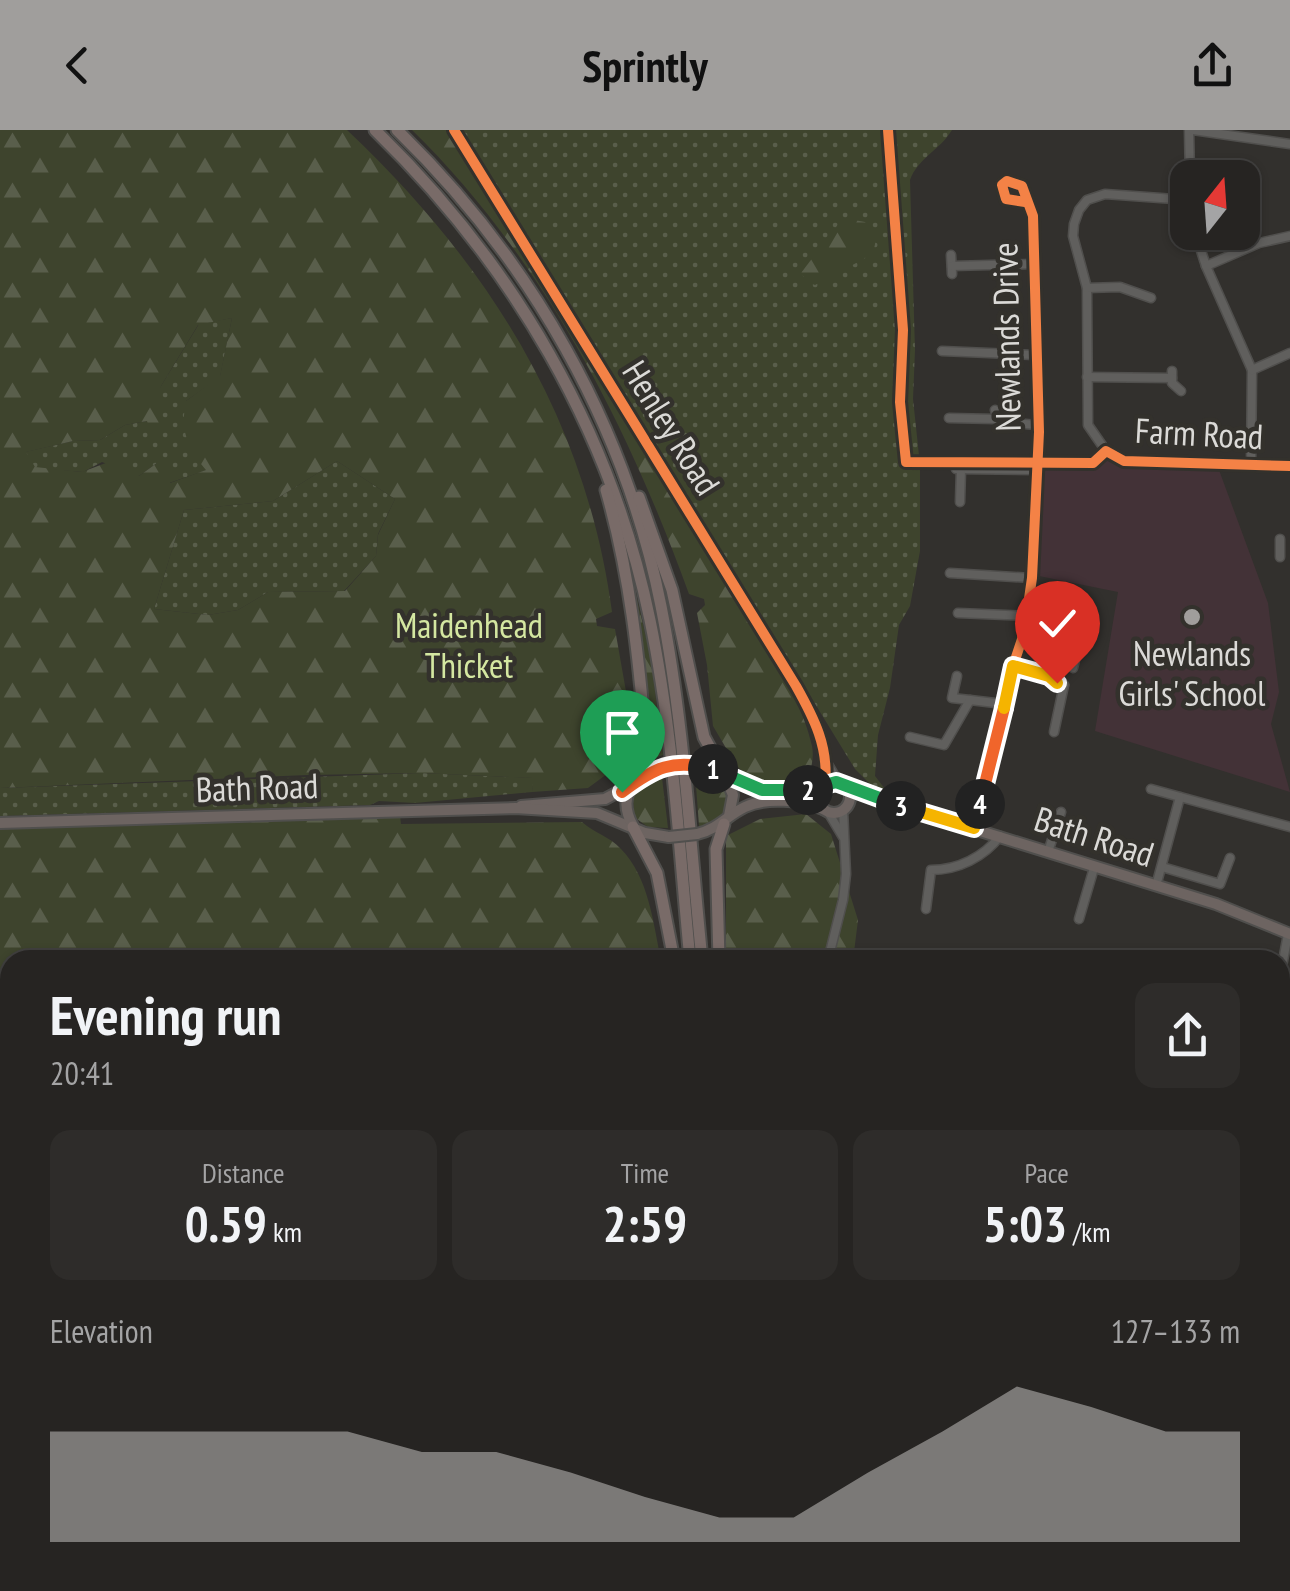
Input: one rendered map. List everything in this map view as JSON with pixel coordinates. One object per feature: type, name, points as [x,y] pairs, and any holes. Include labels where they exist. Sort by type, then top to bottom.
[{"type":"highway","points":[[375,130],[430,186],[498,270],[553,356],[590,432],[624,522],[650,619],[664,705],[689,950]]},
{"type":"highway","points":[[397,130],[473,212],[522,277],[582,377],[657,542],[704,737],[725,775]]},
{"type":"highway","points":[[590,432],[622,551],[634,624],[646,746],[644,765],[634,782]]},
{"type":"highway","points":[[614,449],[645,541],[668,646],[701,950]]},
{"type":"highway","points":[[719,950],[716,849],[726,822]]},
{"type":"highway","points":[[633,827],[657,872],[672,950]]},
{"type":"main road","points":[[692,765],[768,790],[800,792],[840,783],[849,794],[844,809],[825,810],[805,802],[759,803],[697,834],[669,837],[633,827],[625,807],[634,782],[662,767],[692,765]]},
{"type":"main road","points":[[725,775],[733,795],[726,822]]},
{"type":"main road","name":"Bath Road","points":[[515,808],[533,803],[600,800],[615,796],[634,782]]},
{"type":"main road","name":"Bath Road","points":[[840,783],[880,800],[1216,904],[1289,934]]},
{"type":"main road","points":[[824,786],[818,800],[825,810]]},
{"type":"main road","name":"Bath Road","points":[[844,809],[880,800]]},
{"type":"main road","name":"Bath Road","points":[[0,823],[515,808],[597,812],[633,827]]},
{"type":"street","name":"Henley Road","points":[[454,130],[818,725],[826,762],[824,786]]},
{"type":"street","points":[[1190,160],[1191,130],[1290,144]]},
{"type":"street","name":"Farm Road","points":[[1170,198],[1119,194],[1088,200],[1079,210],[1073,236],[1087,288],[1088,425],[1106,451],[1124,461],[1290,466]]},
{"type":"street","name":"Newlands Drive","points":[[974,828],[1028,616],[1032,578],[1038,425],[1032,216],[1030,204],[1025,202]]},
{"type":"street","points":[[1206,266],[1259,243],[1290,236]]},
{"type":"street","points":[[1201,250],[1252,370],[1251,466]]},
{"type":"street","points":[[952,255],[952,270],[1032,264]]},
{"type":"street","points":[[1087,288],[1120,287],[1151,298]]},
{"type":"street","points":[[942,351],[1035,355]]},
{"type":"street","points":[[1252,370],[1290,352]]},
{"type":"street","points":[[1087,377],[1172,375],[1172,382],[1181,390]]},
{"type":"street","points":[[949,419],[996,414],[1005,429],[1038,425]]},
{"type":"street","points":[[960,502],[959,469],[1036,470]]},
{"type":"street","points":[[950,573],[1032,578]]},
{"type":"street","points":[[958,613],[1028,616]]},
{"type":"street","points":[[1073,668],[1082,632]]},
{"type":"street","points":[[1024,633],[1079,644]]},
{"type":"street","points":[[1013,666],[1064,683],[1054,732]]},
{"type":"street","points":[[956,676],[952,698],[1004,704]]},
{"type":"street","points":[[910,737],[944,745],[970,700]]},
{"type":"street","name":"Henley Road","points":[[826,762],[840,783]]},
{"type":"street","points":[[1152,789],[1290,827]]},
{"type":"street","points":[[1156,886],[1180,797]]},
{"type":"street","points":[[830,950],[843,900],[844,809]]},
{"type":"street","points":[[825,810],[843,837]]},
{"type":"street","points":[[1048,852],[1061,812]]},
{"type":"street","points":[[926,909],[930,870],[946,870],[989,851],[1000,836]]},
{"type":"street","points":[[1162,867],[1220,884],[1230,858]]},
{"type":"street","points":[[1079,919],[1094,868]]},
{"type":"shaded area","name":"Newlands Girls' School","points":[[1107,454],[1130,468],[1219,470],[1268,603],[1279,692],[1271,724],[1290,792],[1095,731],[1118,592],[1039,576],[1044,466],[1095,466]]},
{"type":"green space","name":"Maidenhead Thicket","points":[[0,130],[347,130],[398,181],[486,290],[523,348],[554,409],[599,541],[612,612],[596,619],[597,626],[615,629],[634,737],[630,757],[588,788],[532,792],[533,778],[421,773],[0,788]],"holes":[[[232,318],[220,376],[186,401],[187,438],[206,470],[170,483],[166,462],[157,463],[139,476],[119,458],[82,472],[35,467],[26,452],[73,441],[100,440],[125,425],[147,421],[151,433],[164,433],[161,386],[198,325]],[[337,461],[395,499],[378,535],[376,556],[345,591],[268,592],[238,610],[208,615],[154,609],[184,510],[273,501]]]},
{"type":"green space","points":[[412,130],[450,130],[687,514],[705,550],[709,549],[752,619],[805,722],[813,750],[808,777],[756,785],[736,765],[713,726],[697,613],[705,605],[704,599],[689,594],[609,406],[541,288],[502,232]]},
{"type":"green space","points":[[459,130],[952,130],[910,180],[920,551],[910,606],[899,625],[878,735],[875,776],[885,789],[873,787],[855,769]]},
{"type":"green space","points":[[843,218],[865,222],[876,239],[873,254],[815,285],[807,282],[801,273]]},
{"type":"green space","points":[[232,318],[220,377],[186,401],[207,470],[169,483],[157,463],[139,476],[102,462],[83,472],[35,468],[25,452],[73,441],[100,440],[125,425],[147,421],[161,386],[199,324]]},
{"type":"green space","points":[[337,461],[395,499],[378,534],[376,556],[344,591],[268,592],[238,610],[208,615],[154,609],[184,510],[273,501]]},
{"type":"green space","points":[[626,551],[651,659],[663,755],[651,759],[644,675]]},
{"type":"green space","points":[[695,772],[719,783],[727,800],[728,808],[707,828],[699,826]]},
{"type":"green space","points":[[421,773],[534,778],[532,792],[415,803],[379,801],[370,805],[0,816],[0,788]]},
{"type":"green space","points":[[662,778],[668,828],[648,827],[634,817],[633,796],[649,781]]},
{"type":"green space","points":[[806,814],[831,834],[858,920],[854,950],[726,950],[726,836],[760,819]]},
{"type":"green space","points":[[400,816],[401,824],[582,822],[616,845],[638,873],[659,950],[0,950],[0,829]]},
{"type":"cycle path","points":[[454,130],[796,686],[822,745],[825,785]]},
{"type":"cycle path","points":[[888,130],[903,330],[900,402],[906,462],[1093,463],[1106,451],[1124,461],[1290,466]]},
{"type":"cycle path","points":[[973,827],[1024,633],[1032,578],[1039,432],[1033,216],[1022,186],[1007,181],[1002,185],[1006,199],[1025,202]]},
{"type":"place","name":"Newlands Girls' School","points":[[1192,617]]},
{"type":"route","points":[[622,792],[655,769],[692,765],[768,790],[804,792],[836,782],[880,800],[974,828],[1013,666],[1049,676],[1057,683]]}]
